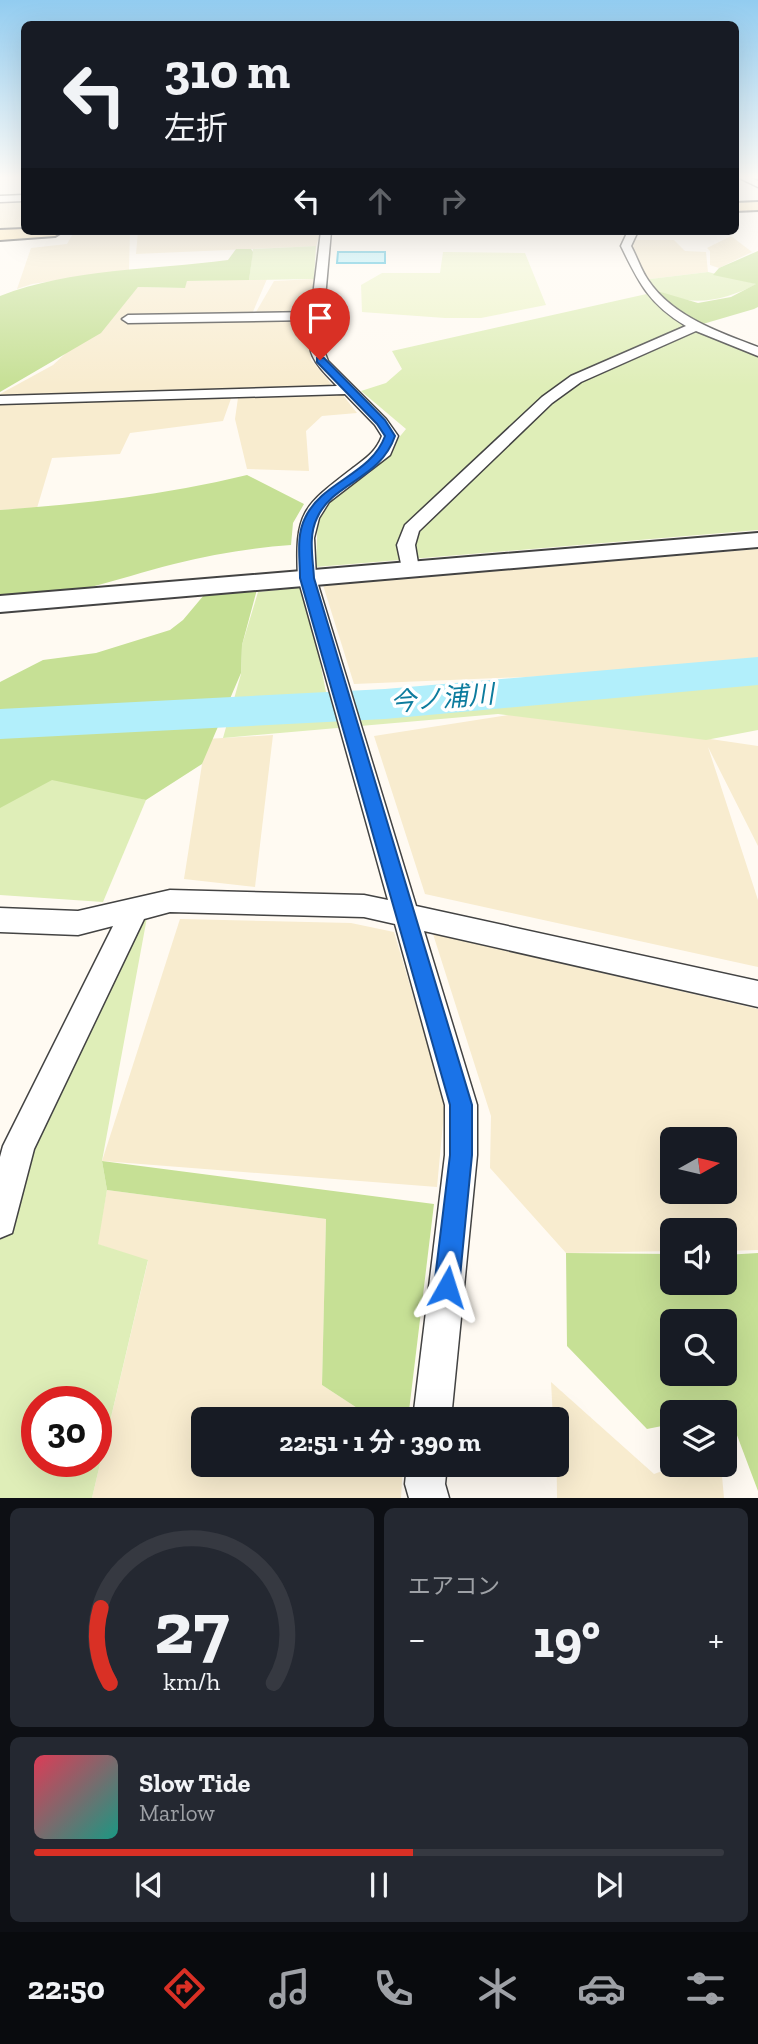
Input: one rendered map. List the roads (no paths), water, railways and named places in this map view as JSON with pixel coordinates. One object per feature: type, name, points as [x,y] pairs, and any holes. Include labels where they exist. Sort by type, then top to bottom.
[{"type":"street","points":[[324,247],[314,343],[322,363],[381,422],[390,436],[384,452],[368,468],[323,499],[310,519],[305,538],[307,578],[461,1105],[461,1155],[433,1407]]},
{"type":"street","points":[[626,247],[651,293],[686,322],[758,352]]},
{"type":"street","points":[[128,319],[315,316]]},
{"type":"street","points":[[410,569],[406,545],[411,528],[547,400],[576,379],[696,326]]},
{"type":"street","points":[[0,400],[348,390]]},
{"type":"street","points":[[0,604],[758,540]]},
{"type":"street","points":[[0,920],[78,923],[134,912],[170,901],[364,906],[758,994]]},
{"type":"street","points":[[0,1220],[19,1146],[134,912]]},
{"type":"street","points":[[426,1477],[429,1498]]},
{"type":"water","points":[[338,252],[385,252],[385,263],[337,263]]},
{"type":"waterway","name":"今ノ浦川","points":[[0,724],[385,704],[758,671]]}]
